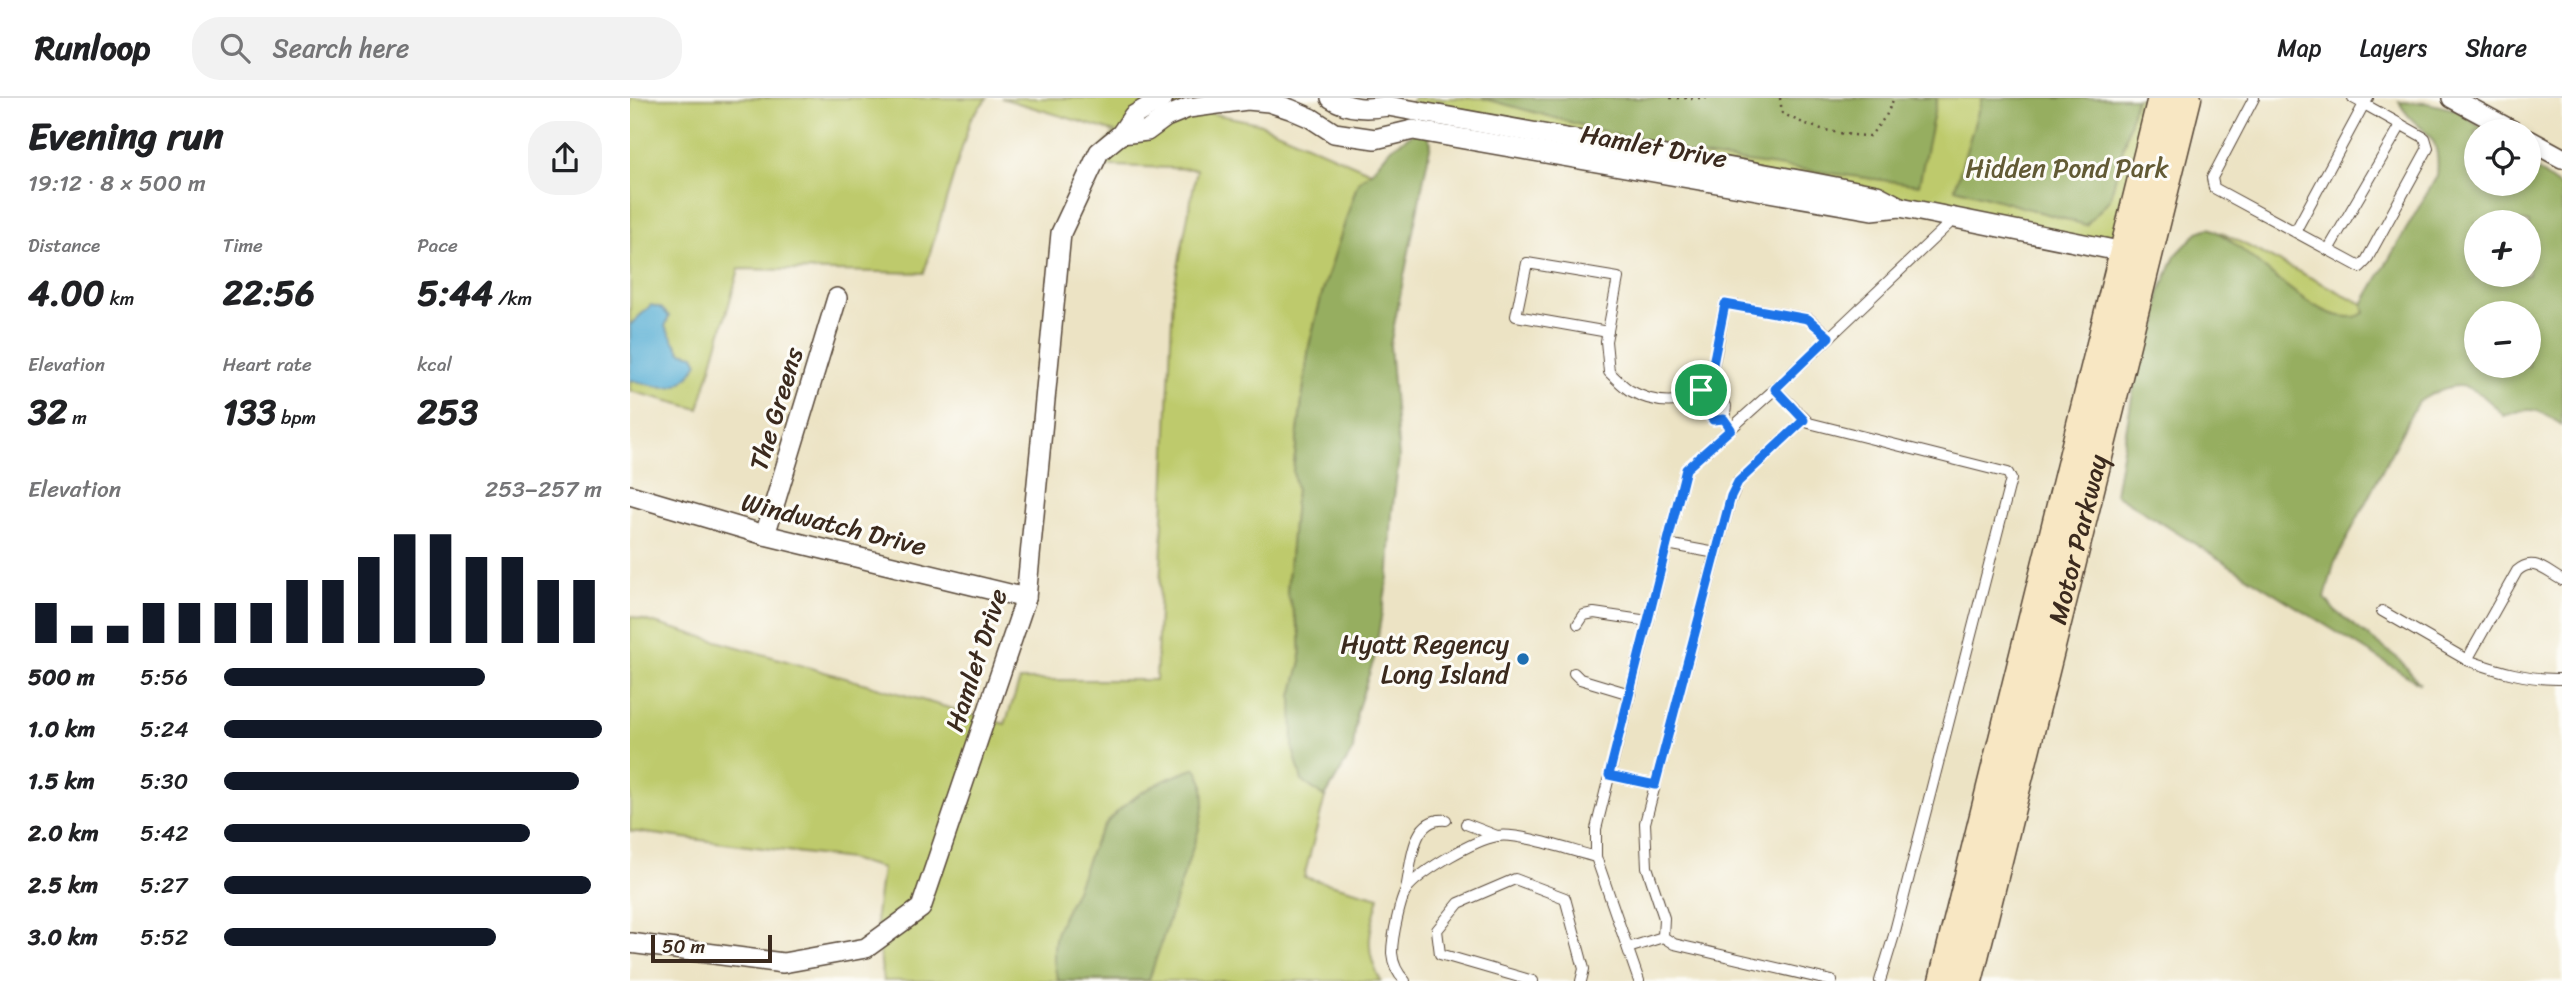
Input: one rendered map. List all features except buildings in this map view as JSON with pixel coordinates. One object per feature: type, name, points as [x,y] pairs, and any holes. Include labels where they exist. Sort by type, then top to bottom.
[{"type":"main road","name":"Motor Parkway","points":[[1968,981],[2136,255],[2162,98]]},
{"type":"main road","name":"Motor Parkway","points":[[1943,981],[2136,255],[2187,98]]},
{"type":"street","name":"Hamlet Drive","points":[[630,943],[783,963],[866,948],[921,908],[1026,598],[1061,233],[1099,152],[1121,134],[1133,116],[1163,98]]},
{"type":"street","points":[[1316,121],[1324,98]]},
{"type":"street","name":"Hamlet Drive","points":[[1331,98],[1350,106],[1372,109],[1388,106],[1823,184],[1877,195],[1900,207],[2136,255]]},
{"type":"street","points":[[2460,100],[2492,119]]},
{"type":"street","name":"Hamlet Drive","points":[[1121,134],[1147,131],[1166,117],[1188,108],[1234,101],[1269,102],[1316,121],[1334,133],[1375,139],[1413,130],[1872,210],[1900,207]]},
{"type":"street","points":[[1384,136],[1388,106]]},
{"type":"street","points":[[2541,147],[2562,158]]},
{"type":"street","name":"The Greens","points":[[765,535],[837,298]]},
{"type":"street","name":"Windwatch Drive","points":[[630,495],[765,535],[1026,598]]},
{"type":"lane","points":[[2255,98],[2212,178],[2214,188],[2360,267],[2367,261],[2428,148],[2425,138],[2366,101],[2353,98]]},
{"type":"lane","points":[[2295,232],[2366,101]]},
{"type":"lane","points":[[2328,250],[2401,125]]},
{"type":"lane","points":[[1639,981],[1596,857],[1596,828],[1686,469],[1775,389],[1954,218]]},
{"type":"lane","points":[[1608,332],[1516,316],[1527,263],[1618,278],[1608,332],[1606,358],[1609,372],[1628,389],[1649,399],[1669,402],[1704,393],[1716,393],[1726,406],[1724,419],[1731,429]]},
{"type":"lane","points":[[1724,419],[1713,420],[1702,405],[1725,304],[1808,319],[1829,337]]},
{"type":"lane","points":[[1775,389],[1804,420],[2008,473],[2011,478],[1880,981]]},
{"type":"lane","points":[[1663,937],[1664,918],[1647,867],[1645,823],[1731,496],[1738,482],[1804,420]]},
{"type":"lane","points":[[1667,544],[1716,553]]},
{"type":"lane","points":[[2467,660],[2517,571],[2525,563],[2531,563],[2562,580]]},
{"type":"lane","points":[[2382,611],[2467,660],[2498,672],[2547,680],[2562,679]]},
{"type":"lane","points":[[1578,624],[1584,615],[1594,613],[1648,621]]},
{"type":"lane","points":[[1574,673],[1580,679],[1630,694]]},
{"type":"lane","points":[[1609,775],[1655,785]]},
{"type":"lane","points":[[1405,981],[1397,973],[1392,954],[1396,926],[1418,836],[1423,826],[1431,820],[1446,820]]},
{"type":"lane","points":[[1466,824],[1497,836],[1517,837],[1596,857]]},
{"type":"lane","points":[[1406,889],[1423,873],[1460,852],[1497,836]]},
{"type":"lane","points":[[1533,981],[1440,954],[1437,930],[1459,903],[1515,879],[1564,898],[1584,969],[1581,981]]},
{"type":"lane","points":[[1628,948],[1663,937],[1674,944],[1832,981]]},
{"type":"lane","points":[[1489,981],[1491,970]]},
{"type":"path","points":[[1670,98],[1707,98]]},
{"type":"path","points":[[1780,98],[1782,113],[1807,126],[1849,136],[1870,136],[1886,116],[1894,98]]},
{"type":"green space","points":[[630,98],[987,98],[971,118],[924,273],[739,269],[699,409],[630,391]]},
{"type":"green space","points":[[1001,98],[1211,98],[1209,113],[1258,123],[1371,172],[1358,182],[1322,294],[1309,346],[1293,471],[1296,489],[1287,592],[1300,633],[1301,661],[1292,696],[1302,781],[1325,797],[1304,877],[1379,897],[1371,930],[1370,949],[1381,981],[883,981],[876,916],[882,868],[849,859],[630,831],[630,616],[1005,724],[1020,680],[1156,680],[1173,293],[1197,169],[1088,165],[1115,132]]},
{"type":"green space","name":"Hidden Pond Park","points":[[1414,98],[2162,98],[2124,251],[1408,108]]},
{"type":"green space","points":[[1482,98],[1937,98],[1919,185],[1686,154]]},
{"type":"green space","points":[[1982,98],[2136,98],[2110,199],[2086,225],[1955,188]]},
{"type":"green space","points":[[2399,102],[2427,103],[2457,110],[2469,119],[2464,119],[2464,196],[2541,196],[2541,173],[2562,188],[2562,425],[2534,410],[2504,416],[2483,396],[2464,387],[2454,386],[2431,394],[2417,403],[2334,564],[2325,598],[2335,611],[2400,660],[2420,684],[2115,494],[2140,352],[2158,323],[2159,294],[2175,256],[2198,232],[2209,228],[2225,237],[2306,301],[2328,312],[2347,317],[2365,313],[2363,304],[2437,176],[2436,148],[2427,133],[2413,121]]},
{"type":"green space","points":[[1423,127],[1431,143],[1390,345],[1399,458],[1392,513],[1389,571],[1374,659],[1357,711],[1353,750],[1325,797],[1302,781],[1293,749],[1292,696],[1301,661],[1300,633],[1287,592],[1296,489],[1293,471],[1309,346],[1322,294],[1358,182],[1371,172],[1391,148]]},
{"type":"green space","points":[[2220,232],[2363,304],[2365,313],[2355,318],[2341,317],[2324,310],[2285,286]]},
{"type":"green space","points":[[1196,768],[1203,783],[1204,803],[1199,829],[1149,980],[1059,981],[1054,960],[1056,933],[1100,832],[1114,815],[1135,798],[1159,783]]},
{"type":"water","points":[[651,305],[661,308],[669,316],[665,327],[681,352],[694,355],[698,363],[691,374],[677,385],[661,387],[630,380],[630,325]]},
{"type":"place","name":"Hyatt Regency Long Island","points":[[1523,659]]},
{"type":"route","points":[[1725,304],[1808,319],[1829,337],[1775,389],[1804,420],[1738,482],[1731,496],[1655,785],[1609,775],[1686,469],[1731,429],[1724,419],[1713,420],[1702,405],[1706,395],[1701,390],[1711,374],[1725,304]]}]
